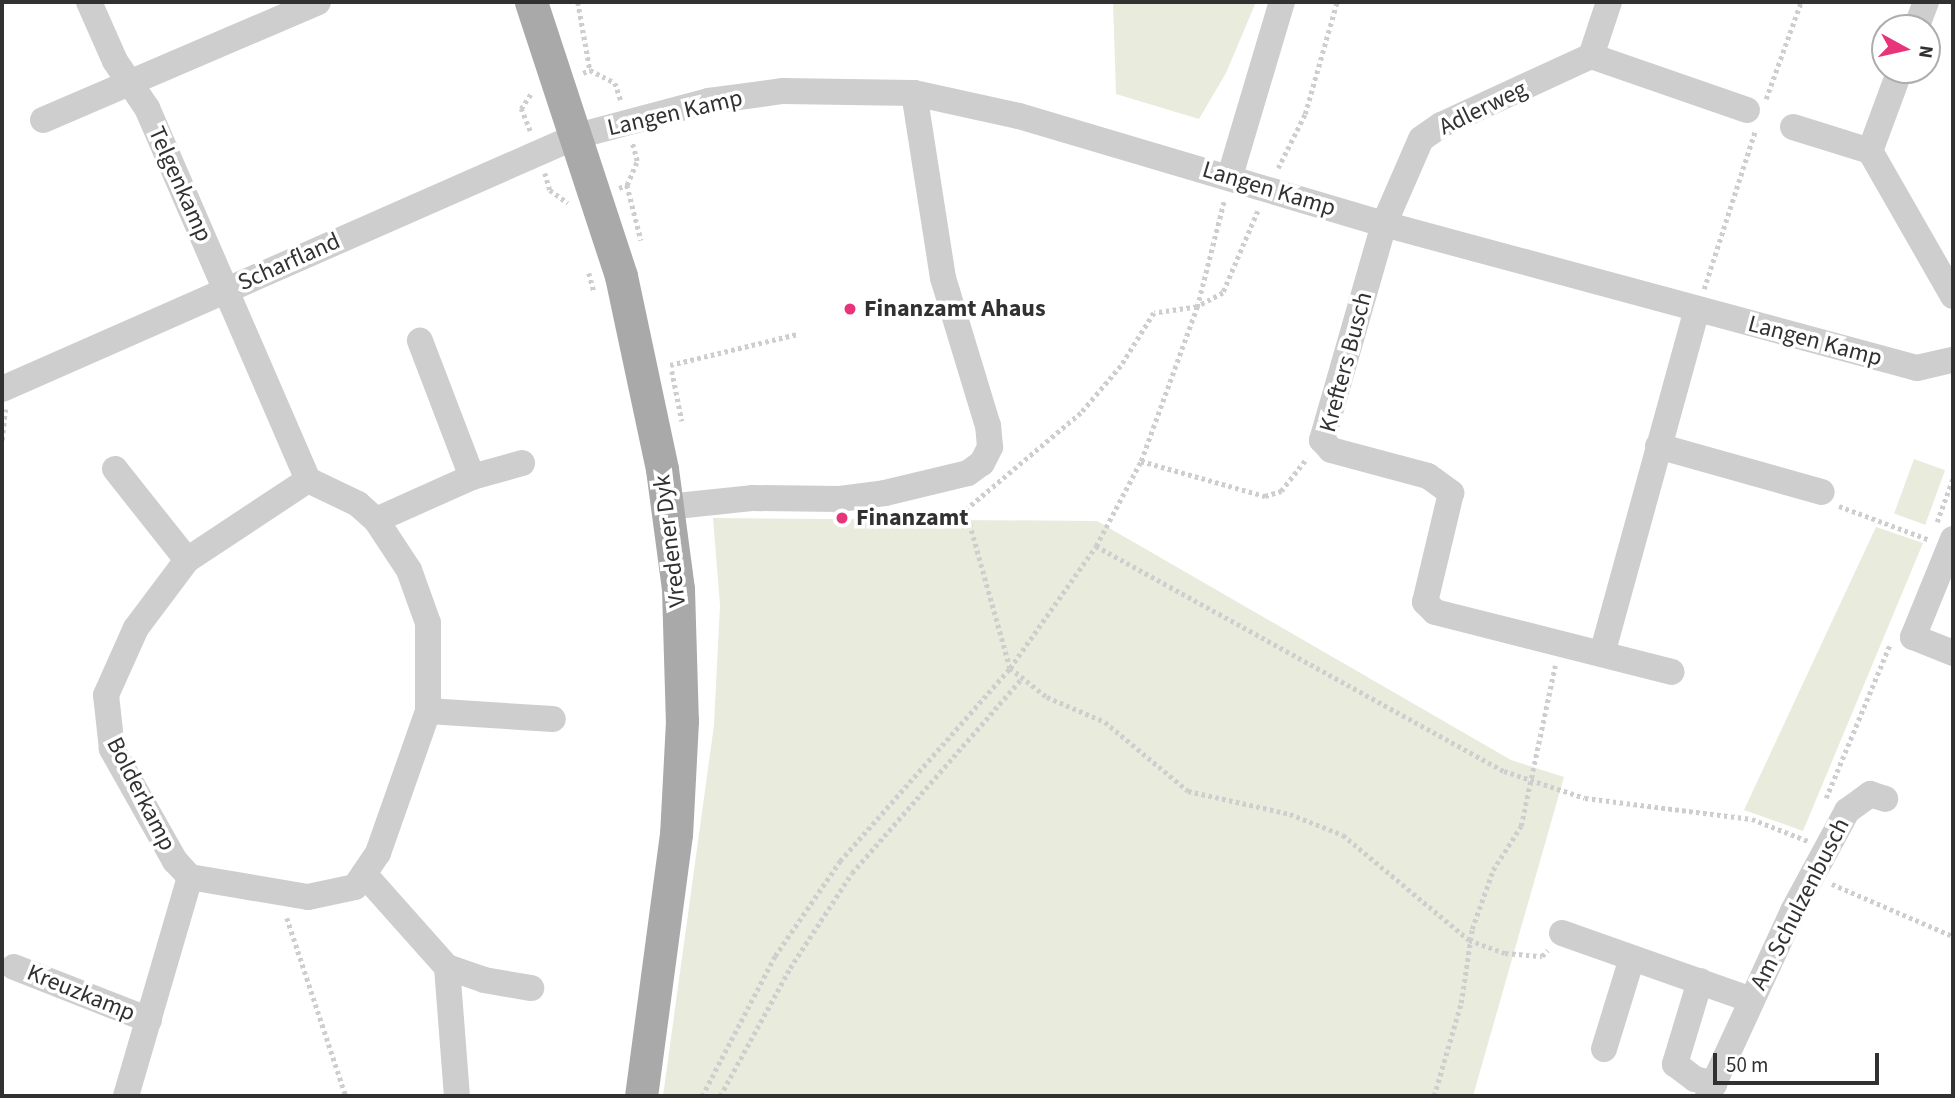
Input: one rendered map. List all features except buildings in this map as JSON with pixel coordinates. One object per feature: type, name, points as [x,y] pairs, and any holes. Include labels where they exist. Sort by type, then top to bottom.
[{"type":"main road","name":"Vredener Dyk","points":[[531,2],[577,136],[640,355],[667,507],[678,589],[682,721],[674,847],[641,1096]]},
{"type":"street","name":"Telgenkamp","points":[[89,2],[128,83],[147,108],[226,289]]},
{"type":"street","points":[[43,120],[318,2]]},
{"type":"street","points":[[1230,176],[1282,2]]},
{"type":"street","points":[[1609,2],[1591,57],[1756,113]]},
{"type":"street","name":"Adlerweg","points":[[1384,224],[1422,139],[1441,125],[1591,57]]},
{"type":"street","points":[[1870,150],[1895,84]]},
{"type":"street","name":"Langen Kamp","points":[[577,136],[709,100],[783,91],[914,93],[1085,132],[1230,176],[1265,190],[1384,224],[1917,368],[1953,360]]},
{"type":"street","points":[[667,507],[752,498],[840,499],[874,495],[968,472],[982,463],[990,447],[988,426],[943,278],[914,93]]},
{"type":"street","points":[[1793,127],[1870,150],[1953,296]]},
{"type":"street","name":"Scharfland","points":[[2,389],[577,136]]},
{"type":"street","name":"Krefters Busch","points":[[1384,224],[1322,440],[1331,450],[1428,476],[1451,493],[1425,601],[1435,612],[1672,672]]},
{"type":"street","points":[[226,289],[308,480]]},
{"type":"street","points":[[1602,654],[1698,310]]},
{"type":"street","points":[[420,341],[472,477]]},
{"type":"street","points":[[1658,446],[1822,492]]},
{"type":"street","points":[[376,520],[472,477],[522,463]]},
{"type":"street","points":[[115,469],[187,560]]},
{"type":"street","name":"Bolderkamp","points":[[308,480],[358,504],[376,520],[409,570],[428,622],[428,711],[378,853],[355,887],[338,894],[187,889],[112,749],[105,717],[114,671],[136,628],[187,560],[308,480]]},
{"type":"street","points":[[1942,540],[1913,637],[1953,653]]},
{"type":"street","points":[[428,711],[552,719]]},
{"type":"street","name":"Am Schulzenbusch","points":[[1711,1090],[1808,864],[1857,799],[1870,794],[1885,799]]},
{"type":"street","points":[[364,874],[447,967],[531,988]]},
{"type":"street","name":"Kreuzkamp","points":[[126,1096],[187,889]]},
{"type":"street","name":"Am Schulzenbusch","points":[[1562,933],[1751,1000]]},
{"type":"street","points":[[1604,1049],[1632,958]]},
{"type":"street","name":"Kreuzkamp","points":[[14,967],[149,1020]]},
{"type":"street","points":[[447,967],[457,1096]]},
{"type":"street","points":[[1700,981],[1675,1064],[1711,1090]]},
{"type":"path","points":[[578,2],[590,70]]},
{"type":"path","points":[[1337,2],[1305,114],[1265,190],[1223,293],[1197,307],[1154,313],[1121,366],[1081,413],[966,510],[1010,668],[1048,697],[1105,722],[1188,791],[1290,814],[1343,835],[1469,940],[1505,953],[1542,956],[1562,933]]},
{"type":"path","points":[[1698,310],[1756,113],[1801,2]]},
{"type":"path","points":[[702,1096],[775,956],[840,862],[1010,668],[1096,546],[1141,461],[1197,307],[1230,176]]},
{"type":"path","points":[[585,259],[596,299]]},
{"type":"path","points":[[670,365],[797,334]]},
{"type":"path","points":[[1141,461],[1265,496],[1281,491],[1322,440]]},
{"type":"path","points":[[1926,552],[1942,540],[1953,478]]},
{"type":"path","points":[[1822,492],[1819,500],[1942,540]]},
{"type":"path","points":[[1096,546],[1504,771],[1585,798],[1752,818],[1808,841]]},
{"type":"path","points":[[1822,807],[1893,639]]},
{"type":"path","points":[[1434,1096],[1461,1003],[1469,940],[1493,870],[1521,826],[1560,645]]},
{"type":"path","points":[[720,1096],[790,968],[852,873],[1022,678]]},
{"type":"path","points":[[1813,830],[1808,841],[1808,864],[1953,936]]},
{"type":"path","points":[[279,894],[345,1096]]},
{"type":"shaded area","points":[[1113,2],[1256,2],[1226,73],[1199,119],[1116,94]]},
{"type":"shaded area","points":[[1914,459],[1945,470],[1925,525],[1894,514]]},
{"type":"shaded area","points":[[713,518],[1097,521],[1511,760],[1564,777],[1473,1096],[663,1096],[714,725],[720,605]]},
{"type":"shaded area","points":[[1876,527],[1923,543],[1803,831],[1744,810]]},
{"type":"place","name":"Finanzamt Ahaus","points":[[850,309]]},
{"type":"place","name":"Finanzamt","points":[[842,518]]}]
